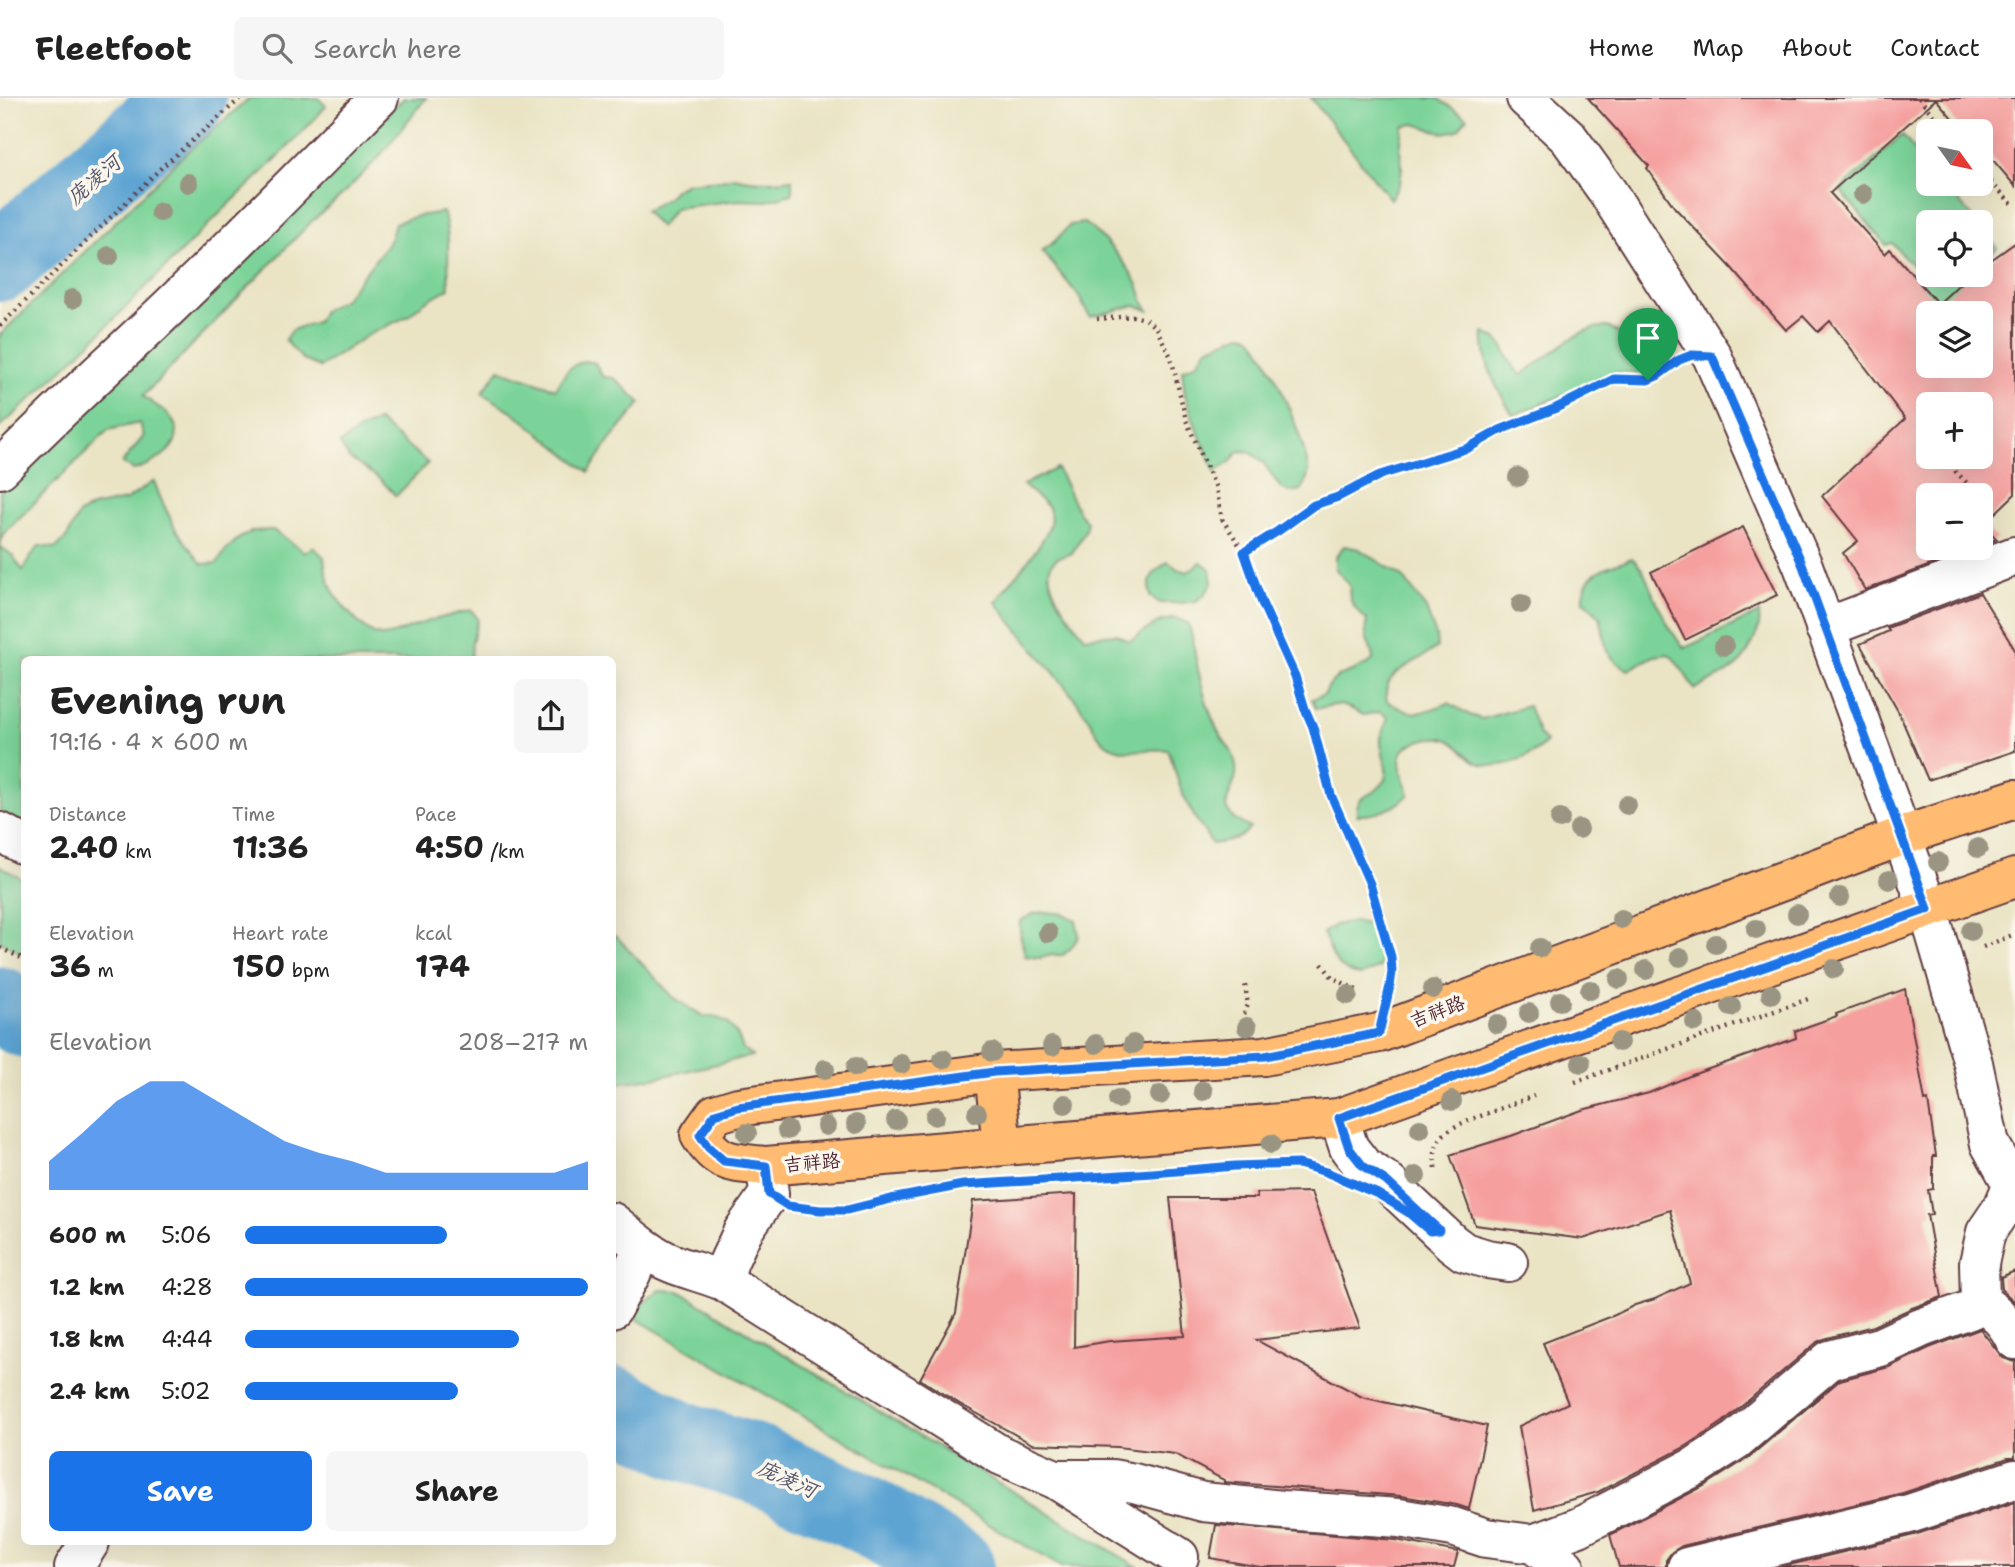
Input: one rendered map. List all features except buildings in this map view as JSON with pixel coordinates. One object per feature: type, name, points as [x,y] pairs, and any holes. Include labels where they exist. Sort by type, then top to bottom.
[{"type":"main road","name":"吉祥路","points":[[2015,799],[1902,836],[1379,1033],[1265,1056],[994,1072],[738,1107],[715,1114],[700,1135],[708,1147],[724,1161],[767,1180],[1002,1146],[1339,1118],[2015,878]]},
{"type":"main road","points":[[994,1072],[1002,1146]]},
{"type":"street","points":[[0,469],[261,218],[379,98]]},
{"type":"street","points":[[1526,98],[1568,137],[1584,159],[1712,356],[1803,566],[1928,909],[1973,1063],[1990,1144],[2014,1187],[1986,1232],[1979,1263],[1980,1302]]},
{"type":"street","points":[[1825,628],[2015,556]]},
{"type":"street","points":[[0,832],[21,843]]},
{"type":"street","points":[[1339,1118],[1349,1148],[1363,1166],[1386,1181],[1464,1252],[1508,1262]]},
{"type":"street","points":[[723,1281],[743,1231],[758,1212],[767,1180]]},
{"type":"street","points":[[616,1225],[643,1247],[670,1263],[723,1281],[1000,1455],[1055,1479],[1179,1557]]},
{"type":"street","points":[[616,1302],[643,1247]]},
{"type":"street","points":[[1980,1302],[2006,1323],[2015,1340]]},
{"type":"street","points":[[1055,1479],[1112,1479],[1203,1502],[1399,1518],[1453,1527],[1486,1538],[1534,1544],[1579,1527],[1696,1466],[1735,1440],[1830,1360],[1880,1347],[1970,1310],[1980,1302]]},
{"type":"street","points":[[1687,1567],[1909,1514],[2015,1479]]},
{"type":"street","points":[[1534,1544],[1565,1567]]},
{"type":"street","points":[[74,1567],[88,1545]]},
{"type":"path","points":[[0,326],[162,167],[241,98]]},
{"type":"path","points":[[1919,98],[1936,119]]},
{"type":"path","points":[[1993,184],[2015,207]]},
{"type":"path","points":[[1097,319],[1133,316],[1145,318],[1156,328],[1171,356],[1186,420],[1216,488],[1222,519],[1244,552],[1262,603],[1295,676],[1313,727],[1331,795],[1370,884],[1391,957],[1392,972],[1379,1033]]},
{"type":"path","points":[[1244,552],[1314,505],[1338,497],[1380,475],[1468,448],[1500,430],[1554,409],[1614,379],[1648,380],[1692,355],[1712,356]]},
{"type":"path","points":[[1955,469],[1967,483]]},
{"type":"path","points":[[0,948],[21,958]]},
{"type":"path","points":[[1322,964],[1332,977],[1345,986],[1367,995],[1388,994]]},
{"type":"path","points":[[1565,1085],[1822,994]]},
{"type":"path","points":[[1439,1230],[1446,1220],[1434,1159],[1438,1142],[1451,1127],[1541,1094]]},
{"type":"path","points":[[767,1180],[788,1206],[847,1210],[891,1199]]},
{"type":"green space","points":[[250,98],[318,98],[326,106],[97,336],[0,427],[0,335],[178,160]]},
{"type":"green space","points":[[404,98],[426,98],[379,157],[310,223],[143,396],[173,421],[176,438],[166,453],[134,470],[122,463],[144,436],[140,423],[108,430],[3,534],[0,546],[0,492],[37,459]]},
{"type":"green space","points":[[1311,98],[1437,98],[1467,118],[1458,130],[1443,133],[1415,124],[1403,126],[1400,183],[1390,199]]},
{"type":"green space","points":[[1902,135],[1916,152],[1916,196],[1955,196],[1966,210],[1916,210],[1916,269],[1892,243],[1886,245],[1840,190]]},
{"type":"green space","points":[[734,177],[763,181],[792,179],[792,194],[766,201],[739,200],[675,208],[660,227],[645,211],[687,183]]},
{"type":"green space","points":[[443,212],[448,240],[449,288],[423,303],[408,316],[368,335],[320,367],[303,360],[285,340],[292,330],[317,322],[323,311],[344,299],[391,238],[395,223]]},
{"type":"green space","points":[[1084,223],[1106,242],[1126,265],[1150,311],[1136,305],[1090,317],[1078,295],[1042,251],[1070,225]]},
{"type":"green space","points":[[1916,285],[1916,287],[1965,287],[1976,301],[1917,301],[1910,291]]},
{"type":"green space","points":[[1608,327],[1623,335],[1661,365],[1645,372],[1609,374],[1513,415],[1488,366],[1484,333],[1498,341],[1521,375],[1582,332]]},
{"type":"green space","points":[[1241,334],[1251,337],[1267,361],[1296,426],[1308,475],[1301,490],[1289,492],[1280,487],[1263,462],[1250,452],[1239,451],[1230,462],[1215,472],[1196,427],[1185,395],[1182,370],[1197,363],[1207,348]]},
{"type":"green space","points":[[585,361],[595,363],[603,377],[614,378],[641,403],[610,440],[589,472],[513,412],[482,393],[499,369],[556,389],[567,371]]},
{"type":"green space","points":[[378,421],[428,463],[396,496],[381,480],[349,458],[340,444],[357,431]]},
{"type":"green space","points":[[1057,468],[1079,513],[1087,522],[1085,531],[1072,553],[1056,559],[1050,566],[1052,587],[1085,637],[1116,634],[1129,641],[1159,622],[1175,618],[1188,623],[1208,706],[1235,761],[1236,773],[1226,808],[1234,819],[1250,828],[1238,838],[1212,844],[1185,799],[1168,750],[1118,749],[1102,740],[1074,698],[996,602],[1041,542],[1051,522],[1049,507],[1023,485]]},
{"type":"green space","points":[[154,481],[176,530],[202,564],[217,563],[238,539],[253,531],[273,530],[305,552],[313,547],[324,557],[330,585],[336,595],[354,618],[376,635],[394,634],[471,610],[478,619],[471,656],[21,656],[21,823],[0,811],[0,546],[13,556],[23,571],[39,546],[56,548],[67,537],[79,514],[92,507],[126,500]]},
{"type":"green space","points":[[1344,546],[1359,549],[1403,577],[1426,609],[1436,636],[1437,647],[1402,669],[1389,682],[1387,701],[1411,712],[1449,703],[1482,719],[1528,706],[1539,735],[1546,742],[1540,748],[1514,762],[1484,765],[1446,739],[1419,741],[1404,750],[1401,756],[1401,769],[1409,794],[1386,810],[1357,815],[1359,802],[1379,788],[1385,778],[1386,766],[1381,738],[1388,717],[1380,712],[1363,715],[1340,705],[1316,709],[1312,699],[1325,694],[1339,677],[1373,660],[1366,637],[1367,620],[1353,605],[1350,586],[1335,568],[1335,557]]},
{"type":"green space","points":[[1632,558],[1643,571],[1667,623],[1685,648],[1759,613],[1756,636],[1737,666],[1695,689],[1669,654],[1654,656],[1628,670],[1616,662],[1607,651],[1600,616],[1584,601],[1585,591],[1587,582],[1598,571]]},
{"type":"green space","points":[[1168,562],[1188,572],[1201,562],[1210,569],[1212,583],[1205,594],[1196,601],[1181,603],[1160,603],[1150,596],[1152,576]]},
{"type":"green space","points":[[0,866],[21,878],[21,952],[0,942]]},
{"type":"green space","points":[[1035,913],[1064,914],[1076,920],[1079,936],[1063,955],[1040,958],[1025,956],[1020,921]]},
{"type":"green space","points":[[1354,921],[1370,925],[1381,958],[1380,967],[1360,976],[1338,965],[1323,933],[1335,925]]},
{"type":"green space","points":[[616,937],[673,997],[703,1016],[716,1017],[728,1023],[738,1036],[743,1049],[752,1056],[659,1077],[616,1084]]},
{"type":"green space","points":[[660,1290],[679,1291],[1138,1567],[1062,1567],[628,1314]]},
{"type":"waterway","name":"庞凌河","points":[[0,262],[187,98]]},
{"type":"waterway","name":"庞凌河","points":[[0,1006],[21,1016]]},
{"type":"waterway","name":"庞凌河","points":[[616,1407],[677,1439],[756,1464],[863,1513],[955,1567]]},
{"type":"route","points":[[1692,355],[1712,356],[1803,566],[1928,909],[1339,1118],[1349,1148],[1363,1166],[1386,1181],[1439,1230],[1430,1231],[1409,1213],[1378,1194],[1326,1172],[1299,1164],[963,1185],[847,1210],[820,1210],[788,1206],[769,1194],[766,1166],[724,1161],[708,1147],[700,1135],[715,1114],[738,1107],[994,1072],[1265,1056],[1379,1033],[1390,986],[1391,957],[1370,884],[1331,795],[1313,727],[1295,676],[1262,603],[1244,552],[1314,505],[1338,497],[1380,475],[1468,448],[1500,430],[1554,409],[1614,379],[1648,380],[1692,355]]}]
